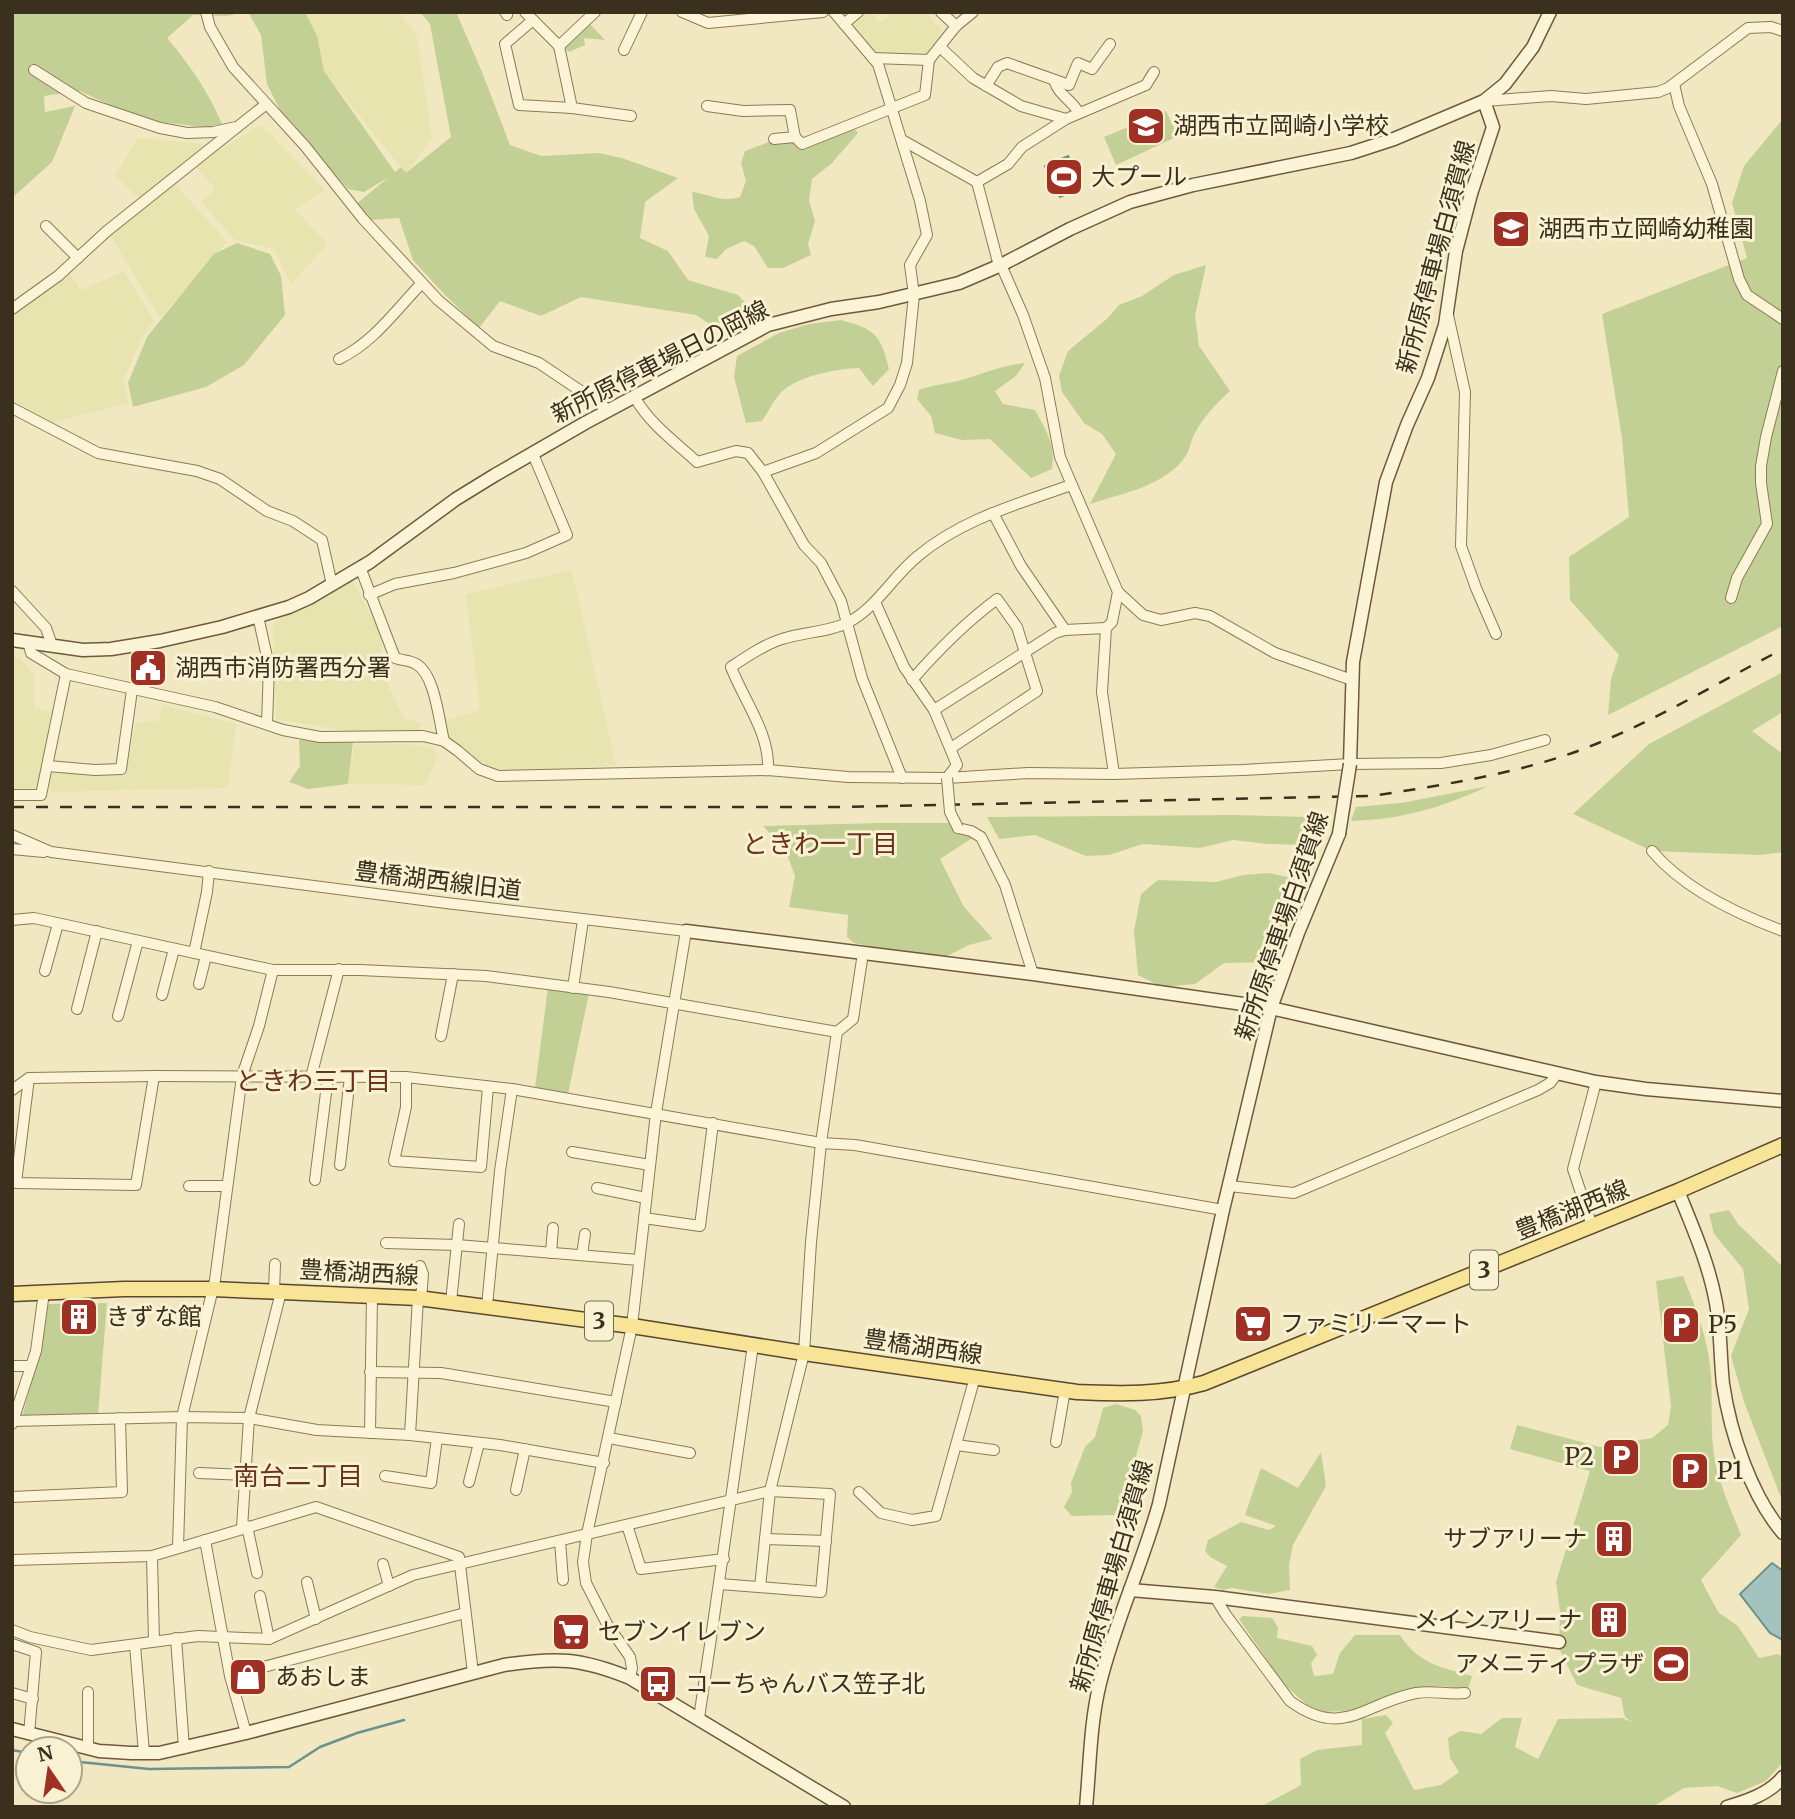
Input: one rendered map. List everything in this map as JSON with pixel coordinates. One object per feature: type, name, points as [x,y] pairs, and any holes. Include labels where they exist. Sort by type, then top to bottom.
[{"type":"main road","name":"新所原停車場日の岡線","points":[[12,640],[83,650],[111,649],[160,641],[258,616],[299,602],[332,585],[405,538],[456,499],[609,411],[768,325],[831,309],[914,295],[959,284],[1130,202],[1193,185],[1351,153],[1394,139],[1485,101],[1505,84],[1533,47],[1550,12]]},
{"type":"main road","name":"新所原停車場白須賀線","points":[[1086,1807],[1100,1683],[1130,1590],[1146,1551],[1159,1504],[1223,1210],[1271,1008],[1298,933],[1339,834],[1348,791],[1353,662],[1386,482],[1428,379],[1445,325],[1456,251],[1493,127],[1485,101]]},
{"type":"main road","name":"豊橋湖西線旧道","points":[[686,931],[1033,974],[1271,1008],[1596,1082],[1783,1101]]},
{"type":"main road","name":"豊橋湖西線","points":[[12,1294],[213,1289],[420,1298],[632,1326],[1065,1390],[1121,1394],[1183,1389],[1217,1378],[1592,1226],[1783,1145]]},
{"type":"main road","points":[[1678,1191],[1702,1251],[1716,1304],[1729,1419],[1747,1472],[1783,1532]]},
{"type":"main road","points":[[1130,1590],[1215,1597],[1559,1642]]},
{"type":"main road","points":[[12,1729],[88,1748],[116,1753],[144,1753],[184,1748],[246,1733],[473,1673],[538,1660],[573,1660],[600,1665],[630,1678],[844,1807]]},
{"type":"main road","points":[[1727,1807],[1747,1801],[1776,1785],[1783,1777]]},
{"type":"street","points":[[206,12],[210,27],[233,67],[305,146],[363,219],[421,284],[493,346],[539,363],[609,411]]},
{"type":"street","points":[[559,46],[595,12]]},
{"type":"street","points":[[624,50],[642,12]]},
{"type":"street","points":[[682,12],[708,23],[823,12]]},
{"type":"street","points":[[764,472],[816,453],[888,408],[900,385],[906,363],[914,295],[909,265],[927,235],[920,201],[878,64],[834,12]]},
{"type":"street","points":[[844,24],[858,12]]},
{"type":"street","points":[[940,12],[956,26]]},
{"type":"street","points":[[707,106],[743,111],[790,110],[795,137],[802,144],[925,95],[929,60],[956,26],[974,12]]},
{"type":"street","points":[[572,108],[559,46],[529,16],[505,44],[519,105],[572,108],[631,116]]},
{"type":"street","points":[[1485,101],[1551,96],[1586,99],[1658,92],[1674,84],[1748,28],[1770,27],[1783,31]]},
{"type":"street","points":[[1063,97],[1078,62],[1093,69],[1110,44]]},
{"type":"street","points":[[940,47],[973,78],[986,86],[1021,106],[1066,119]]},
{"type":"street","points":[[873,58],[929,60]]},
{"type":"street","points":[[986,86],[998,67],[1007,63],[1069,85]]},
{"type":"street","points":[[34,70],[86,103],[160,128],[187,133],[213,132],[236,127]]},
{"type":"street","points":[[977,182],[1008,163],[1022,147],[1066,119],[1146,85],[1154,72]]},
{"type":"street","points":[[1054,80],[1063,97],[1073,103],[1079,113]]},
{"type":"street","points":[[1674,84],[1678,106],[1712,184],[1739,279],[1747,295],[1783,319]]},
{"type":"street","points":[[12,309],[58,276],[115,224],[265,105]]},
{"type":"street","points":[[774,139],[795,137]]},
{"type":"street","points":[[902,140],[977,182],[1000,266],[1023,315],[1045,378],[1060,457],[1118,592],[1143,615],[1161,620],[1195,613],[1210,617],[1275,653],[1352,680]]},
{"type":"street","points":[[46,226],[78,258]]},
{"type":"street","points":[[339,359],[356,351],[377,333],[421,284]]},
{"type":"street","points":[[1446,308],[1465,392],[1461,546],[1496,634]]},
{"type":"street","points":[[1731,598],[1746,558],[1768,524],[1760,483],[1761,466],[1783,371]]},
{"type":"street","points":[[635,398],[645,415],[660,431],[697,462],[736,451],[748,453],[764,472],[804,545],[821,564],[841,601],[862,678],[902,778]]},
{"type":"street","points":[[12,408],[98,453],[197,471],[220,480],[267,511],[293,521],[322,540],[332,585]]},
{"type":"street","points":[[369,595],[394,584],[454,573],[526,553],[567,535],[533,454]]},
{"type":"street","points":[[768,770],[769,757],[763,736],[731,667],[779,639],[847,623],[875,603],[900,571],[932,544],[972,521],[1071,485]]},
{"type":"street","points":[[993,513],[1021,566],[1065,630]]},
{"type":"street","points":[[360,567],[395,658],[404,662],[412,661],[420,666],[430,682],[444,741]]},
{"type":"street","points":[[12,592],[46,628],[52,645]]},
{"type":"street","points":[[1114,774],[1102,692],[1106,628],[1112,622],[1118,592]]},
{"type":"street","points":[[912,680],[939,648],[970,619],[997,599],[1017,627],[1037,691],[951,748]]},
{"type":"street","points":[[875,603],[912,680],[934,710],[951,748],[957,765],[947,778],[950,812],[958,828],[981,837],[1005,886],[1033,974]]},
{"type":"street","points":[[258,616],[269,666],[267,724]]},
{"type":"street","points":[[934,710],[1055,633],[1106,628]]},
{"type":"street","points":[[28,642],[31,653],[66,674],[132,690],[164,694],[215,707],[283,730],[320,737],[423,736],[444,741],[479,769],[498,776],[768,770],[947,778],[1028,773],[1114,774],[1441,763],[1491,755],[1545,740]]},
{"type":"street","points":[[12,795],[41,795],[66,674]]},
{"type":"street","points":[[48,765],[95,770],[121,769],[132,690]]},
{"type":"street","name":"豊橋湖西線旧道","points":[[12,835],[51,852],[686,931]]},
{"type":"street","points":[[12,849],[51,852]]},
{"type":"street","points":[[1652,851],[1668,870],[1685,883],[1783,931]]},
{"type":"street","points":[[194,953],[209,872]]},
{"type":"street","points":[[12,920],[34,918],[273,970],[453,974],[573,988],[836,1032]]},
{"type":"street","points":[[573,988],[583,920]]},
{"type":"street","points":[[46,971],[58,924]]},
{"type":"street","points":[[77,1009],[97,931]]},
{"type":"street","points":[[630,1678],[630,1657],[607,1624],[586,1583],[583,1562],[632,1326],[656,1113],[686,931]]},
{"type":"street","points":[[117,1016],[138,941]]},
{"type":"street","points":[[162,995],[174,948]]},
{"type":"street","points":[[761,1587],[771,1491],[803,1353],[821,1143],[836,1032],[853,1018],[863,953]]},
{"type":"street","points":[[200,984],[206,956]]},
{"type":"street","points":[[178,1547],[182,1417],[213,1289],[242,1076],[259,1026],[273,970]]},
{"type":"street","points":[[312,1077],[339,970]]},
{"type":"street","points":[[441,1036],[453,974]]},
{"type":"street","points":[[1229,1186],[1294,1194],[1538,1090],[1550,1083],[1557,1074]]},
{"type":"street","points":[[29,1078],[16,1183],[136,1185],[154,1076]]},
{"type":"street","points":[[315,1180],[328,1077]]},
{"type":"street","points":[[340,1165],[350,1077]]},
{"type":"street","points":[[12,1090],[29,1078],[406,1077],[512,1089],[821,1143],[855,1145],[1223,1210]]},
{"type":"street","points":[[406,1077],[406,1107],[394,1161],[481,1167],[488,1087]]},
{"type":"street","points":[[1592,1226],[1573,1169],[1596,1082]]},
{"type":"street","points":[[488,1306],[492,1248],[512,1089]]},
{"type":"street","points":[[644,1219],[700,1226],[713,1124]]},
{"type":"street","points":[[572,1152],[650,1165]]},
{"type":"street","points":[[188,1186],[226,1186]]},
{"type":"street","points":[[597,1188],[646,1198]]},
{"type":"street","points":[[452,1302],[459,1224]]},
{"type":"street","points":[[551,1253],[553,1228]]},
{"type":"street","points":[[582,1255],[585,1234]]},
{"type":"street","points":[[386,1243],[457,1245],[639,1260]]},
{"type":"street","points":[[257,1573],[244,1527],[249,1418],[277,1292],[275,1264]]},
{"type":"street","points":[[411,1435],[423,1274],[420,1266]]},
{"type":"street","points":[[44,1292],[36,1351],[12,1423],[182,1417],[249,1418],[317,1430],[411,1435],[480,1443],[604,1463]]},
{"type":"street","points":[[370,1433],[372,1296]]},
{"type":"street","points":[[699,1718],[753,1345]]},
{"type":"street","points":[[12,1366],[29,1366]]},
{"type":"street","points":[[370,1372],[441,1373],[616,1402]]},
{"type":"street","points":[[859,1492],[881,1513],[912,1520],[936,1516],[975,1377]]},
{"type":"street","points":[[1056,1442],[1065,1390]]},
{"type":"street","points":[[12,1497],[122,1492],[120,1419]]},
{"type":"street","points":[[385,1476],[430,1483],[437,1438]]},
{"type":"street","points":[[609,1438],[690,1453]]},
{"type":"street","points":[[469,1482],[480,1443]]},
{"type":"street","points":[[956,1445],[994,1450]]},
{"type":"street","points":[[516,1490],[525,1449]]},
{"type":"street","points":[[199,1474],[246,1475]]},
{"type":"street","points":[[12,1630],[30,1637],[90,1650],[176,1638],[269,1639],[413,1575],[771,1491],[830,1494],[821,1592],[720,1584]]},
{"type":"street","points":[[12,1560],[152,1556],[316,1507],[459,1557],[473,1673]]},
{"type":"street","points":[[627,1525],[641,1569],[724,1559]]},
{"type":"street","points":[[765,1539],[826,1541]]},
{"type":"street","points":[[205,1540],[230,1676],[246,1733]]},
{"type":"street","points":[[560,1541],[563,1580]]},
{"type":"street","points":[[152,1556],[154,1641]]},
{"type":"street","points":[[383,1564],[389,1586]]},
{"type":"street","points":[[307,1582],[316,1619]]},
{"type":"street","points":[[260,1596],[269,1639]]},
{"type":"street","points":[[1215,1597],[1290,1701],[1317,1717],[1335,1720],[1356,1715],[1399,1697],[1419,1692],[1465,1693]]},
{"type":"street","points":[[230,1676],[465,1613]]},
{"type":"street","points":[[176,1638],[184,1748]]},
{"type":"street","points":[[12,1644],[36,1652],[29,1734]]},
{"type":"street","points":[[135,1645],[144,1753]]},
{"type":"street","points":[[88,1692],[88,1748]]},
{"type":"street","points":[[12,1693],[33,1699]]},
{"type":"shaded area","points":[[301,12],[399,12],[417,36],[432,138],[406,174],[324,71]]},
{"type":"shaded area","points":[[863,12],[871,12],[880,23],[894,12],[925,12],[947,36],[927,59],[877,55],[848,23]]},
{"type":"shaded area","points":[[261,125],[325,190],[295,209],[327,244],[291,285],[274,249],[235,240],[201,202],[215,189],[195,165]]},
{"type":"shaded area","points":[[138,138],[205,144],[141,200],[115,175]]},
{"type":"shaded area","points":[[174,183],[227,242],[160,318],[110,235]]},
{"type":"shaded area","points":[[124,271],[154,321],[141,339],[123,381],[129,403],[53,422],[12,400],[12,312],[69,273],[81,290]]},
{"type":"shaded area","points":[[572,570],[616,765],[499,773],[479,769],[444,741],[439,722],[480,710],[466,594]]},
{"type":"shaded area","points":[[351,578],[382,635],[381,671],[404,718],[421,723],[418,732],[346,731],[276,719],[273,623]]},
{"type":"shaded area","points":[[12,657],[19,658],[34,674],[34,708],[51,712],[38,788],[12,788]]},
{"type":"shaded area","points":[[163,705],[236,724],[228,788],[50,792],[51,773],[126,772],[136,722],[158,721]]},
{"type":"shaded area","points":[[355,744],[408,744],[434,748],[437,758],[425,785],[348,784]]},
{"type":"green space","points":[[12,12],[244,12],[227,16],[193,15],[167,38],[198,79],[222,124],[204,127],[159,122],[80,91],[44,96],[45,112],[75,106],[52,162],[12,198]]},
{"type":"green space","points":[[248,12],[305,12],[317,36],[324,71],[395,172],[401,167],[406,173],[451,137],[430,24],[420,12],[456,12],[510,145],[541,156],[599,153],[622,158],[678,178],[645,202],[640,238],[668,251],[688,280],[738,295],[757,315],[728,336],[696,315],[581,297],[541,316],[500,301],[479,328],[413,260],[399,218],[369,220],[355,205],[389,177],[364,192],[348,189],[283,116],[267,84],[261,35]]},
{"type":"green space","points":[[589,23],[605,40],[584,38],[585,45],[569,52],[563,46]]},
{"type":"green space","points":[[1166,111],[1178,136],[1116,165],[1104,137]]},
{"type":"green space","points":[[1783,119],[1783,626],[1608,715],[1611,679],[1619,655],[1570,600],[1569,557],[1629,517],[1622,438],[1602,314],[1747,258],[1732,203],[1744,166]]},
{"type":"green space","points":[[850,124],[858,133],[832,163],[812,179],[809,200],[815,221],[808,244],[811,255],[783,268],[768,268],[754,246],[744,241],[726,249],[717,259],[705,257],[709,236],[694,209],[692,192],[721,199],[740,197],[746,181],[741,163],[745,151],[769,142],[806,138]]},
{"type":"green space","points":[[237,243],[270,254],[281,276],[285,315],[244,365],[206,387],[133,407],[128,383],[147,337],[214,254]]},
{"type":"green space","points":[[1206,265],[1195,316],[1199,346],[1230,391],[1206,416],[1187,454],[1168,474],[1130,492],[1090,504],[1116,454],[1102,434],[1084,423],[1062,392],[1059,376],[1068,351],[1108,318],[1119,305],[1142,296],[1174,275]]},
{"type":"green space","points":[[841,320],[869,330],[875,335],[883,348],[889,369],[873,386],[859,368],[811,376],[792,384],[782,392],[762,421],[746,423],[734,377],[737,356],[779,333],[809,324]]},
{"type":"green space","points":[[1025,363],[1016,376],[995,391],[1003,404],[1035,410],[1046,431],[1053,453],[1052,469],[1031,478],[990,439],[962,440],[935,433],[931,416],[917,399],[919,390],[924,388]]},
{"type":"green space","points":[[1783,672],[1783,712],[1752,731],[1783,754],[1783,852],[1760,855],[1652,851],[1573,814],[1649,744]]},
{"type":"green space","points":[[299,740],[353,742],[348,784],[308,789],[289,782],[300,766]]},
{"type":"green space","points":[[1489,786],[1422,811],[1388,818],[1351,821],[1356,807],[1401,803]]},
{"type":"green space","points":[[987,817],[1310,817],[1318,830],[1306,845],[1233,840],[1200,848],[1143,844],[1109,855],[1086,856],[1035,835],[999,839]]},
{"type":"green space","points":[[952,823],[977,835],[940,859],[964,907],[993,939],[969,945],[939,960],[854,943],[847,937],[848,915],[789,907],[795,876],[785,849],[763,826]]},
{"type":"green space","points":[[1269,873],[1302,880],[1299,901],[1276,962],[1224,963],[1195,984],[1162,987],[1138,975],[1134,931],[1141,894],[1158,880],[1216,882],[1243,875]]},
{"type":"green space","points":[[548,987],[589,993],[568,1094],[535,1088]]},
{"type":"green space","points":[[1729,1210],[1738,1224],[1783,1267],[1783,1503],[1744,1402],[1731,1356],[1749,1309],[1743,1269],[1714,1234],[1709,1214]]},
{"type":"green space","points":[[1683,1276],[1707,1348],[1717,1470],[1741,1535],[1701,1580],[1718,1612],[1738,1626],[1759,1658],[1778,1654],[1783,1657],[1783,1762],[1766,1781],[1737,1793],[1717,1786],[1684,1788],[1652,1807],[1260,1807],[1301,1785],[1300,1759],[1317,1750],[1362,1745],[1362,1719],[1386,1715],[1393,1723],[1385,1733],[1414,1790],[1441,1785],[1459,1772],[1450,1758],[1448,1738],[1460,1731],[1481,1734],[1502,1718],[1522,1718],[1515,1747],[1538,1759],[1558,1719],[1622,1718],[1632,1722],[1625,1717],[1621,1698],[1577,1685],[1559,1648],[1560,1612],[1556,1582],[1590,1471],[1510,1449],[1517,1425],[1600,1447],[1652,1438],[1668,1425],[1671,1406],[1656,1281]]},
{"type":"green space","points":[[107,1303],[98,1416],[22,1417],[43,1339],[46,1304]]},
{"type":"green space","points":[[1116,1404],[1135,1410],[1141,1416],[1143,1431],[1135,1460],[1138,1477],[1135,1486],[1114,1515],[1072,1516],[1064,1507],[1072,1492],[1071,1483],[1085,1447],[1095,1437],[1103,1408]]},
{"type":"green space","points":[[1321,1452],[1326,1486],[1293,1545],[1289,1565],[1290,1590],[1269,1594],[1214,1587],[1227,1566],[1210,1557],[1205,1551],[1208,1540],[1241,1522],[1269,1530],[1276,1526],[1245,1515],[1261,1468],[1298,1488]]},
{"type":"green space","points":[[1243,1616],[1272,1618],[1278,1627],[1277,1638],[1312,1646],[1317,1655],[1311,1663],[1314,1676],[1333,1674],[1340,1653],[1355,1635],[1400,1635],[1407,1645],[1431,1663],[1472,1676],[1468,1690],[1444,1686],[1406,1689],[1358,1710],[1325,1712],[1307,1705],[1284,1684],[1239,1619]]},
{"type":"water","name":"大プール","points":[[1068,156],[1082,187],[1060,197],[1045,166]]},
{"type":"water","points":[[1772,1563],[1783,1571],[1783,1640],[1770,1633],[1740,1594]]},
{"type":"waterway","points":[[84,1762],[149,1769],[289,1767],[320,1747],[404,1720]]},
{"type":"railway","points":[[12,807],[843,807],[1372,796],[1486,776],[1569,754],[1644,723],[1783,649]]},
{"type":"place","name":"湖西市立岡崎小学校","points":[[1146,126]]},
{"type":"place","name":"大プール","points":[[1064,177]]},
{"type":"place","name":"湖西市立岡崎幼稚園","points":[[1511,229]]},
{"type":"place","name":"湖西市消防署西分署","points":[[148,668]]},
{"type":"place","name":"きずな館","points":[[79,1317]]},
{"type":"place","name":"ファミリーマート","points":[[1253,1324]]},
{"type":"place","name":"P5","points":[[1681,1325]]},
{"type":"place","name":"P2","points":[[1621,1457]]},
{"type":"place","name":"P1","points":[[1690,1471]]},
{"type":"place","name":"サブアリーナ","points":[[1614,1539]]},
{"type":"place","name":"メインアリーナ","points":[[1609,1620]]},
{"type":"place","name":"セブンイレブン","points":[[571,1632]]},
{"type":"place","name":"アメニティプラザ","points":[[1671,1664]]},
{"type":"place","name":"あおしま","points":[[248,1677]]},
{"type":"place","name":"コーちゃんバス笠子北","points":[[658,1684]]},
{"type":"district","name":"ときわ一丁目","points":[[820,844]]},
{"type":"district","name":"ときわ三丁目","points":[[313,1081]]},
{"type":"district","name":"南台二丁目","points":[[298,1476]]}]
